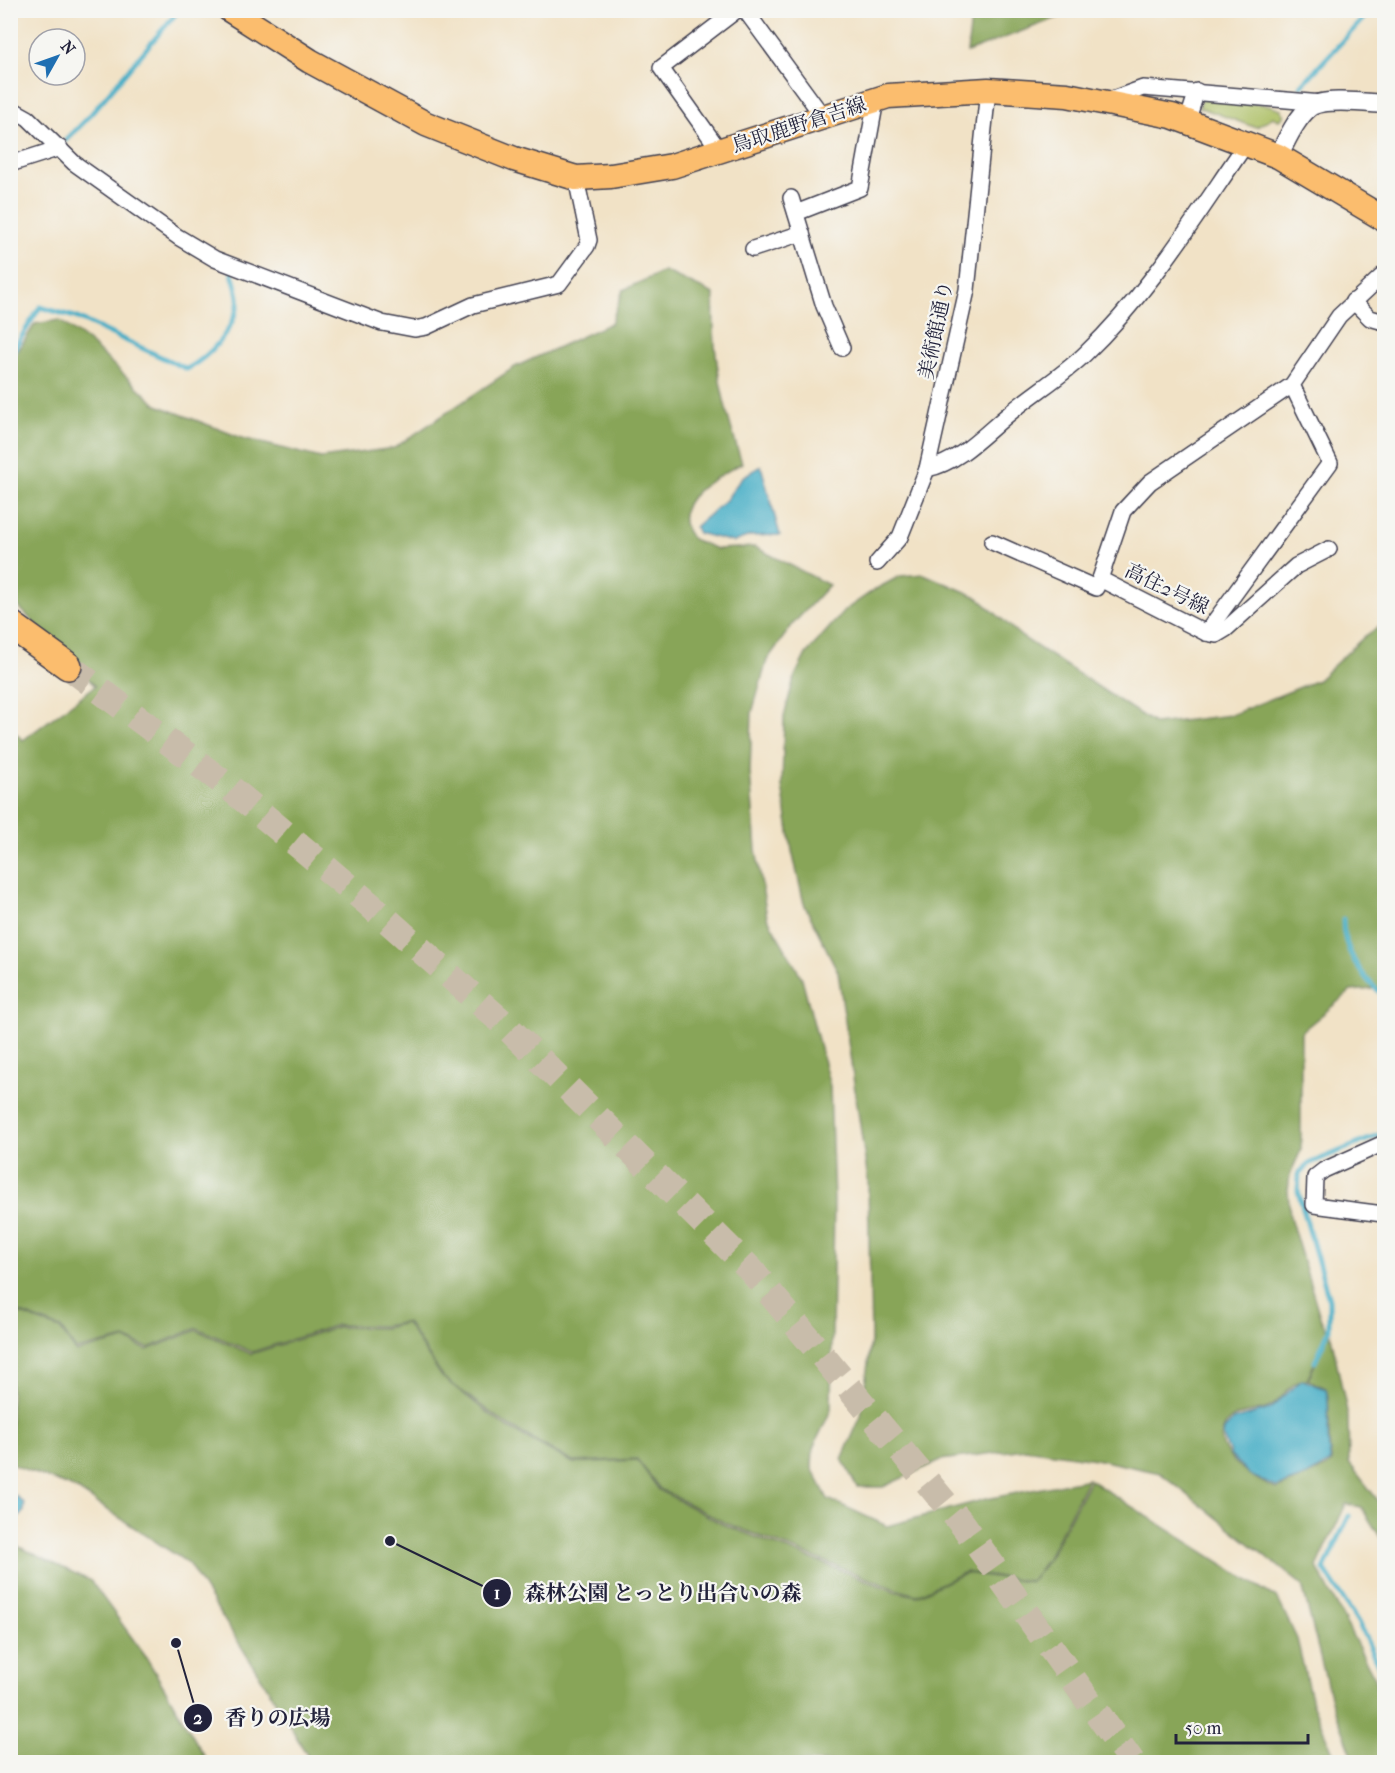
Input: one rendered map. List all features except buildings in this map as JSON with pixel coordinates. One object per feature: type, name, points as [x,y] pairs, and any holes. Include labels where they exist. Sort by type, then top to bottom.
[{"type":"highway","points":[[10,624],[65,670],[10,637]]},
{"type":"main road","name":"鳥取鹿野倉吉線","points":[[230,10],[310,61],[426,124],[514,159],[576,178],[611,176],[672,166],[888,96],[988,90],[1067,94],[1187,122],[1278,156],[1384,219]]},
{"type":"street","points":[[720,151],[661,68],[736,10]]},
{"type":"street","points":[[745,10],[824,118]]},
{"type":"street","points":[[1104,102],[1143,88],[1322,103],[1384,104]]},
{"type":"street","name":"美術館通り","points":[[877,563],[900,537],[927,469],[967,290],[988,90]]},
{"type":"street","points":[[1187,122],[1197,91]]},
{"type":"street","points":[[842,348],[824,306],[793,206],[860,188],[876,100]]},
{"type":"street","points":[[1278,156],[1304,114],[1311,106],[1322,103]]},
{"type":"street","points":[[10,108],[28,118],[74,163],[178,237],[215,259],[382,323],[414,329],[426,327],[473,304],[559,284],[587,246],[588,240],[576,178]]},
{"type":"street","points":[[927,469],[953,459],[1083,356],[1111,328],[1162,267],[1246,144]]},
{"type":"street","points":[[10,164],[60,148]]},
{"type":"street","points":[[753,249],[802,233]]},
{"type":"street","name":"高住2号線","points":[[1292,385],[1330,463],[1206,633],[1100,579],[1124,511],[1150,482],[1292,385],[1339,316],[1384,274]]},
{"type":"street","points":[[1353,301],[1370,318],[1384,322]]},
{"type":"street","points":[[992,542],[1096,588],[1100,579]]},
{"type":"street","points":[[1206,633],[1216,635],[1226,629],[1296,566],[1329,549]]},
{"type":"street","points":[[1384,1143],[1324,1170],[1315,1177],[1314,1205],[1384,1215]]},
{"type":"green space","points":[[972,10],[1075,11],[967,52]]},
{"type":"green space","points":[[1202,99],[1269,105],[1281,109],[1284,116],[1279,120],[1273,117],[1257,127],[1251,126],[1199,107]]},
{"type":"green space","points":[[664,271],[714,294],[714,338],[720,380],[729,421],[742,463],[704,486],[688,502],[684,512],[686,528],[692,539],[717,549],[755,547],[829,585],[793,624],[767,660],[752,713],[750,772],[756,849],[767,917],[802,978],[830,1086],[834,1201],[831,1410],[813,1448],[812,1468],[828,1499],[887,1526],[986,1499],[1088,1479],[1047,1559],[1031,1581],[965,1572],[917,1595],[895,1589],[723,1522],[660,1489],[637,1459],[573,1462],[506,1424],[443,1377],[407,1322],[384,1326],[337,1325],[252,1352],[197,1328],[148,1348],[125,1338],[76,1350],[61,1328],[11,1309],[10,728],[23,740],[95,686],[11,599],[11,362],[35,324],[59,320],[90,343],[157,405],[242,438],[321,458],[394,448],[515,367],[611,323],[623,290]]},
{"type":"green space","points":[[924,574],[977,597],[1022,637],[1155,724],[1231,715],[1318,680],[1365,636],[1384,624],[1384,988],[1351,991],[1301,1032],[1301,1150],[1290,1175],[1288,1190],[1290,1217],[1321,1320],[1328,1331],[1307,1380],[1291,1387],[1270,1407],[1234,1417],[1223,1430],[1222,1441],[1226,1451],[1244,1470],[1276,1489],[1327,1467],[1332,1462],[1326,1388],[1308,1380],[1330,1331],[1348,1416],[1349,1463],[1384,1508],[1384,1543],[1361,1507],[1346,1504],[1317,1567],[1374,1677],[1384,1716],[1384,1762],[1355,1762],[1331,1700],[1302,1585],[1160,1473],[1095,1459],[1025,1449],[941,1460],[883,1487],[857,1487],[842,1459],[861,1416],[871,1340],[868,1181],[838,972],[804,904],[792,851],[782,786],[784,716],[794,678],[806,654],[845,610],[900,576]]},
{"type":"green space","points":[[11,1310],[60,1329],[76,1352],[125,1339],[147,1350],[197,1330],[251,1354],[337,1327],[384,1328],[406,1323],[442,1377],[505,1426],[573,1463],[637,1460],[659,1490],[722,1524],[894,1591],[917,1596],[965,1573],[1031,1582],[1048,1560],[1090,1480],[1278,1599],[1297,1639],[1312,1703],[1337,1762],[311,1762],[272,1695],[188,1563],[76,1489],[11,1464]]},
{"type":"green space","points":[[11,1543],[91,1581],[146,1657],[208,1762],[11,1762]]},
{"type":"water","points":[[761,466],[780,535],[750,536],[733,542],[698,533],[695,527],[726,500],[742,477]]},
{"type":"water","points":[[1302,1380],[1326,1389],[1331,1462],[1307,1476],[1276,1487],[1250,1475],[1231,1456],[1223,1437],[1224,1430],[1233,1420],[1270,1409]]},
{"type":"water","points":[[16,1496],[24,1503],[24,1510],[20,1516],[11,1518],[11,1497]]},
{"type":"waterway","points":[[66,140],[86,120],[179,10]]},
{"type":"waterway","points":[[1301,86],[1371,10]]},
{"type":"waterway","points":[[10,355],[40,307],[75,317],[187,369],[212,350],[231,325],[238,305],[238,293],[232,273]]},
{"type":"waterway","points":[[1343,919],[1346,941],[1355,962],[1368,981],[1384,996]]},
{"type":"waterway","points":[[1315,1362],[1329,1330],[1329,1300],[1298,1191],[1299,1174],[1308,1164],[1384,1133]]},
{"type":"waterway","points":[[1349,1516],[1324,1569],[1358,1622],[1384,1677]]},
{"type":"tunnel","points":[[68,666],[229,787],[369,904],[503,1023],[750,1269],[964,1526],[1132,1762]]},
{"type":"place","name":"森林公園 とっとり出合いの森","points":[[390,1541]]},
{"type":"place","name":"香りの広場","points":[[176,1643]]}]
